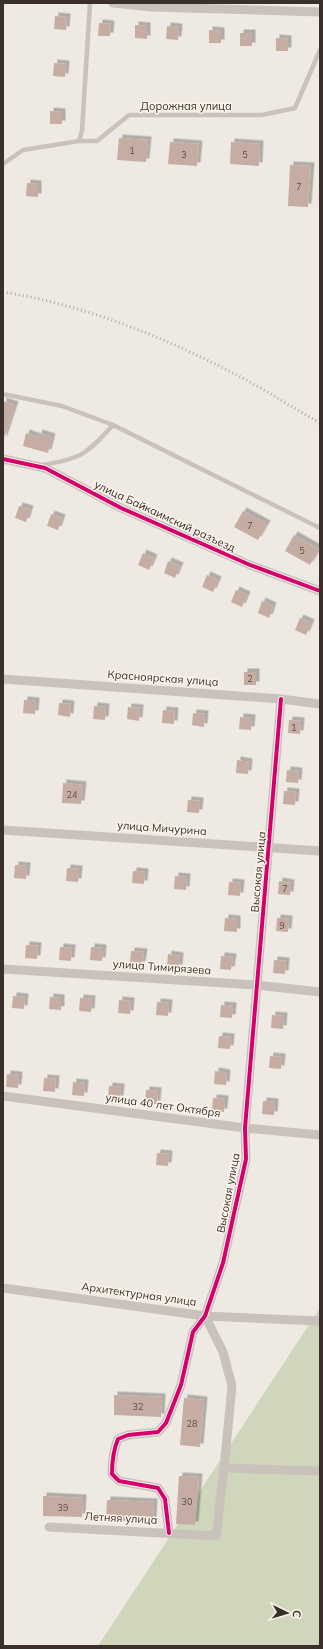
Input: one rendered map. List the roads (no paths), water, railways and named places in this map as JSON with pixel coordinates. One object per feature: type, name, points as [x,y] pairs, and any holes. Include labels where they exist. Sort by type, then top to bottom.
[{"type":"street","points":[[113,3],[320,12]]},
{"type":"street","name":"улица Байкаимский разъезд","points":[[3,459],[45,468],[121,508],[250,566],[320,590]]},
{"type":"street","name":"Красноярская улица","points":[[3,679],[281,699],[320,704]]},
{"type":"street","name":"Высокая улица","points":[[169,1533],[165,1498],[158,1488],[119,1481],[112,1474],[114,1448],[118,1439],[128,1435],[158,1432],[166,1423],[181,1385],[193,1332],[205,1316],[223,1263],[246,1159],[245,1128],[256,985],[270,847],[281,699]]},
{"type":"street","name":"улица Мичурина","points":[[3,830],[320,851]]},
{"type":"street","name":"улица Тимирязева","points":[[3,969],[256,985],[320,992]]},
{"type":"street","name":"улица 40 лет Октября","points":[[3,1096],[245,1128],[320,1135]]},
{"type":"street","name":"Архитектурная улица","points":[[3,1288],[205,1316],[320,1321]]},
{"type":"street","points":[[205,1316],[223,1352],[232,1386],[224,1468],[320,1471]]},
{"type":"street","name":"Летняя улица","points":[[49,1526],[216,1536],[224,1468]]},
{"type":"lane","points":[[79,141],[82,132],[90,3]]},
{"type":"lane","name":"Дорожная улица","points":[[3,164],[24,150],[79,141],[97,141],[129,115],[262,115],[295,108],[320,50]]},
{"type":"lane","points":[[3,394],[62,406],[113,425],[320,528]]},
{"type":"lane","points":[[36,466],[67,461],[79,456],[93,447],[113,425]]},
{"type":"railway","points":[[3,292],[32,297],[89,312],[145,332],[237,375],[320,423]]}]
